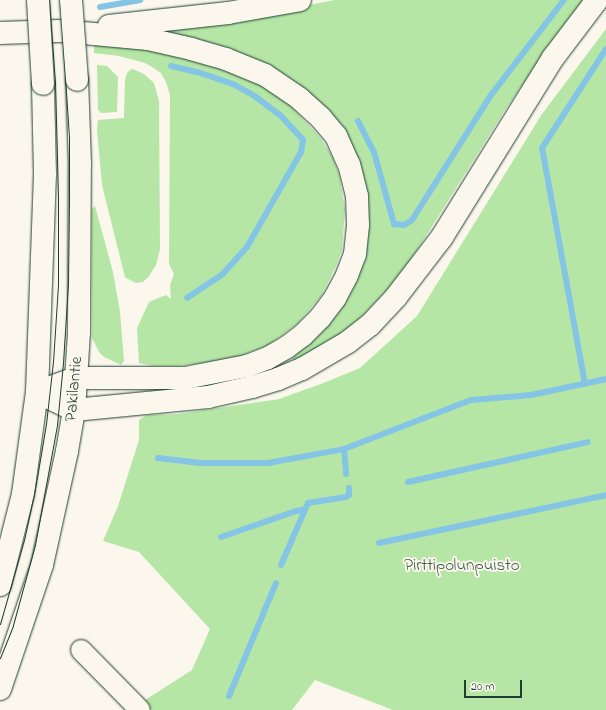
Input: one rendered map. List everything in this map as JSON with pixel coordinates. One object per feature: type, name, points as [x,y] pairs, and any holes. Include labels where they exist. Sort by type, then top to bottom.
[{"type":"main road","points":[[0,585],[23,494],[37,392],[45,174],[44,84],[38,0]]},
{"type":"main road","name":"Pakilantie","points":[[0,689],[42,564],[56,503],[74,410],[79,332],[80,164],[77,80],[71,0]]},
{"type":"main road","points":[[0,33],[61,31],[228,13],[300,0]]},
{"type":"main road","points":[[37,392],[74,410],[208,397],[252,387],[302,369],[348,342],[370,325],[396,297],[442,237],[553,58],[597,0]]},
{"type":"main road","points":[[37,392],[76,378],[185,378],[247,366],[268,358],[287,347],[320,318],[335,298],[347,275],[355,254],[358,225],[357,196],[349,165],[336,136],[321,118],[299,98],[265,75],[226,59],[192,48],[148,39],[61,31]]},
{"type":"street","points":[[81,650],[140,710]]},
{"type":"green space","points":[[335,0],[584,0],[568,19],[505,110],[409,263],[386,291],[359,319],[335,338],[294,362],[291,355],[363,255],[326,114],[157,34],[167,29],[230,20]]},
{"type":"green space","name":"Pirttipolunpuisto","points":[[606,29],[606,710],[393,710],[315,680],[292,710],[152,710],[142,702],[192,670],[210,629],[139,552],[103,541],[118,506],[139,440],[139,420],[147,415],[177,414],[279,399],[360,368],[417,316],[542,114]]},
{"type":"green space","points":[[94,43],[170,53],[221,68],[252,81],[269,90],[290,105],[320,137],[332,156],[339,174],[345,209],[342,250],[322,295],[298,323],[270,344],[239,356],[211,362],[179,366],[152,366],[139,363],[137,328],[149,302],[166,295],[171,299],[170,285],[174,274],[169,264],[170,95],[166,82],[161,73],[145,63],[119,56],[94,53]]},
{"type":"green space","points":[[97,65],[107,66],[118,77],[117,112],[101,113],[98,110]]},
{"type":"green space","points":[[133,69],[144,74],[154,83],[159,101],[160,249],[156,265],[149,276],[143,282],[136,283],[125,277],[102,185],[97,130],[98,120],[124,118],[125,80],[127,73]]},
{"type":"green space","points":[[95,206],[113,272],[120,312],[124,361],[121,365],[104,357],[99,352],[92,338],[92,209]]},
{"type":"waterway","points":[[100,7],[140,0]]},
{"type":"waterway","points":[[358,121],[374,152],[394,224],[404,225],[412,220],[491,95],[564,0]]},
{"type":"waterway","points":[[585,384],[542,148],[606,49]]},
{"type":"waterway","points":[[171,66],[198,72],[233,84],[256,97],[280,115],[303,140],[301,152],[247,247],[223,274],[187,298]]},
{"type":"waterway","points":[[158,458],[201,463],[268,463],[344,449],[471,400],[531,395],[606,379]]},
{"type":"waterway","points":[[408,482],[588,442]]},
{"type":"waterway","points":[[344,449],[346,474]]},
{"type":"waterway","points":[[281,565],[308,503],[346,497],[349,495],[349,488]]},
{"type":"waterway","points":[[379,543],[606,495]]},
{"type":"waterway","points":[[221,537],[296,511],[304,510]]},
{"type":"waterway","points":[[229,696],[276,583]]},
{"type":"tram line","points":[[0,624],[24,540],[35,489],[46,424],[53,362],[58,284],[58,197],[55,83],[49,0]]},
{"type":"tram line","points":[[0,658],[13,625],[35,545],[57,425],[63,363],[68,284],[69,137],[60,0]]}]
